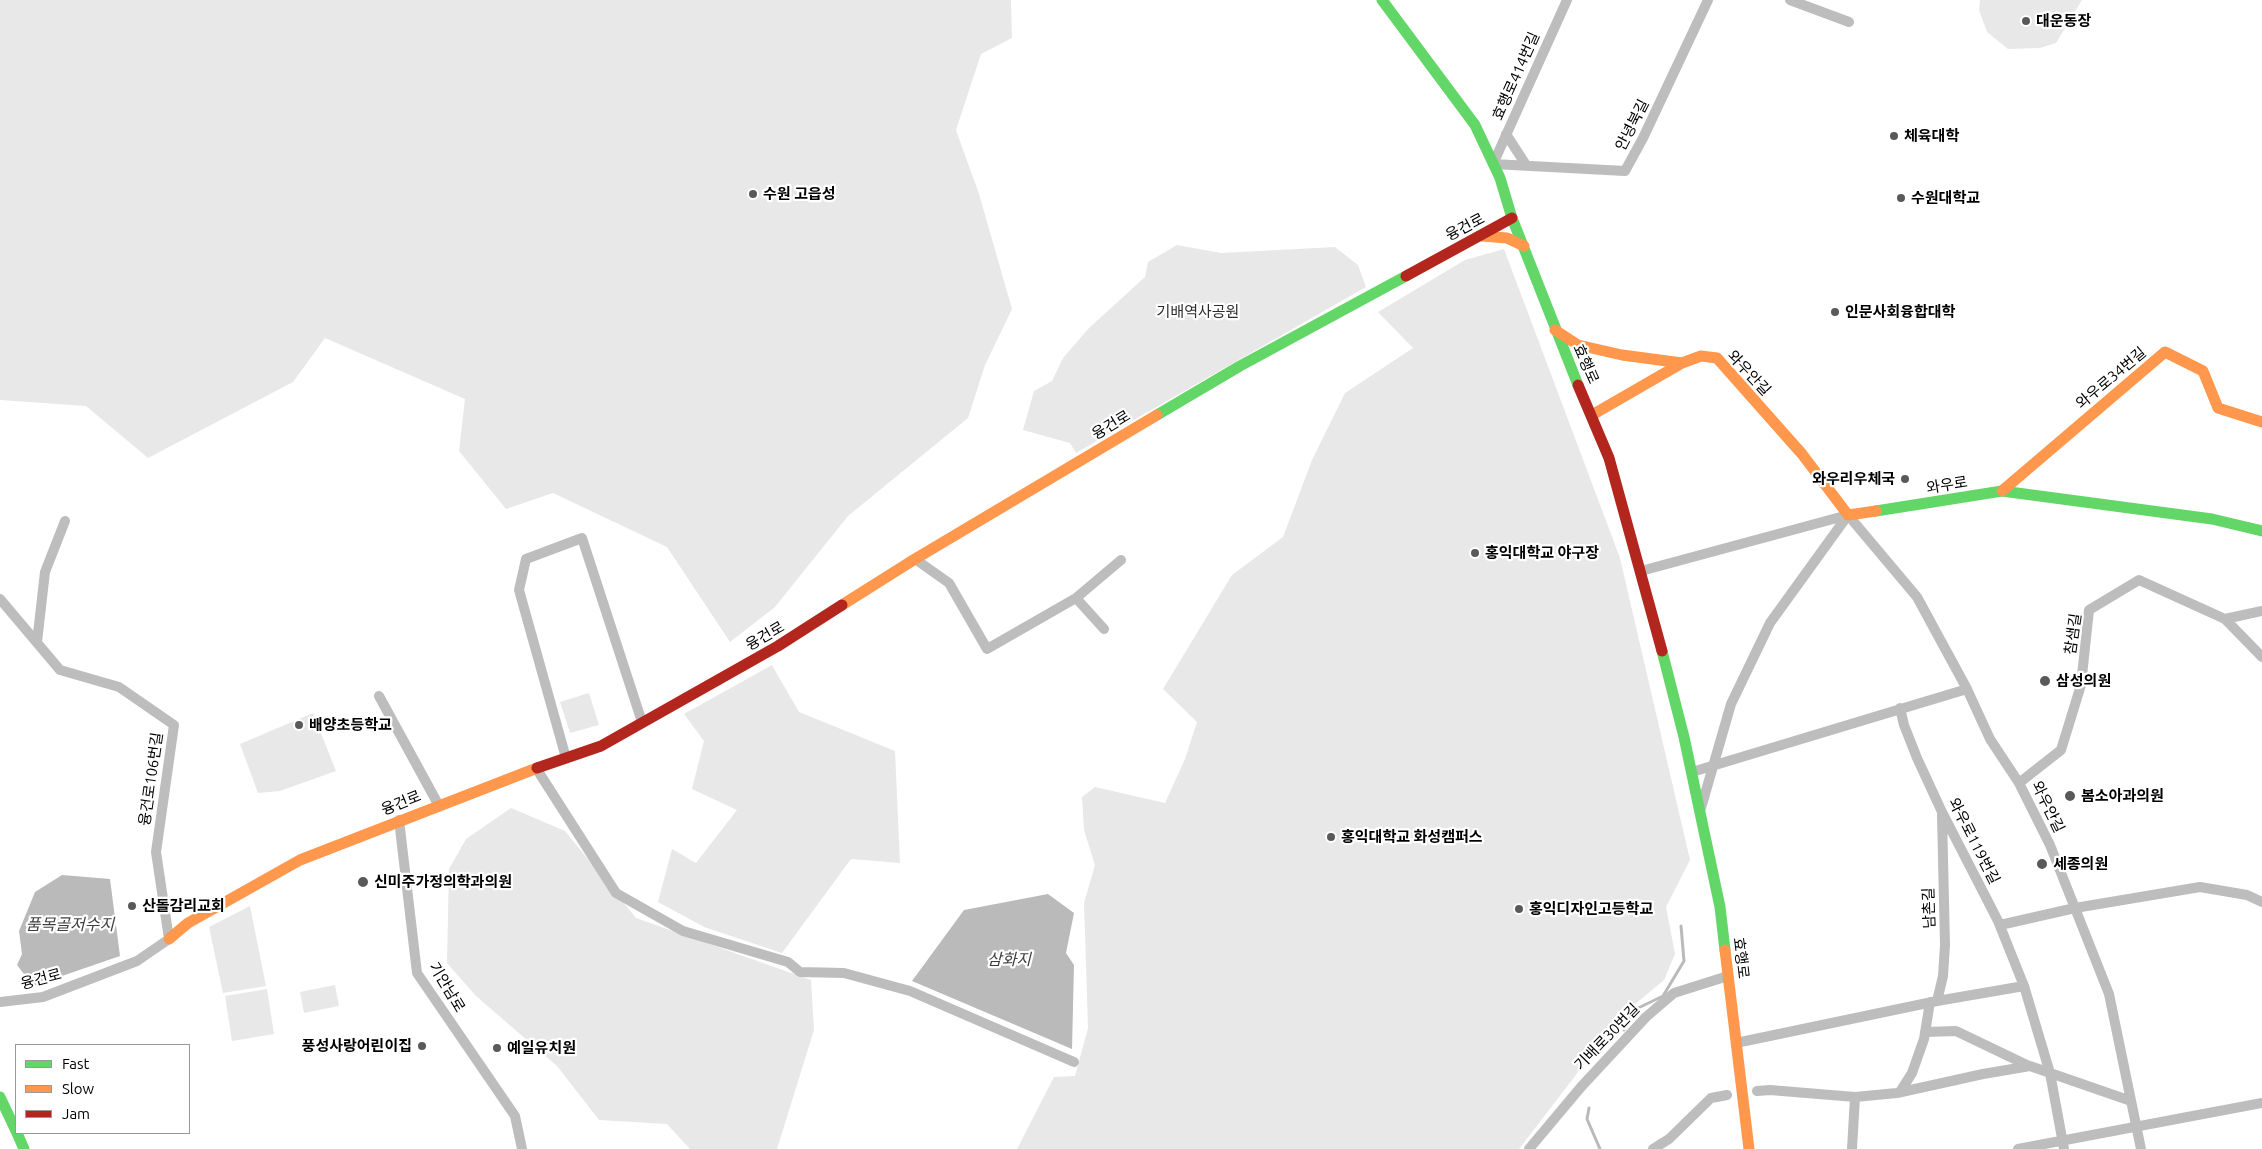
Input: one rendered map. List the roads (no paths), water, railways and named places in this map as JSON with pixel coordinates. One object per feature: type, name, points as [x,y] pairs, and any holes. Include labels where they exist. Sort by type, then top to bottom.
[{"type":"street","name":"효행로","points":[[1382,0],[1427,63],[1475,125],[1493,164],[1555,330],[1609,458],[1641,571],[1692,772],[1720,907],[1750,1149]]},
{"type":"street","name":"효행로414번길","points":[[1493,164],[1567,0]]},
{"type":"street","name":"안녕북길","points":[[1493,164],[1625,171],[1643,138],[1708,0]]},
{"type":"street","points":[[1790,0],[1849,22]]},
{"type":"street","points":[[1506,134],[1526,165]]},
{"type":"street","name":"융건로","points":[[1,1001],[43,997],[137,961],[188,923],[292,864],[438,804],[601,746],[778,646],[915,560],[1240,366],[1512,218]]},
{"type":"street","points":[[1480,236],[1507,238],[1524,246]]},
{"type":"street","points":[[1555,330],[1578,345],[1622,355],[1682,363]]},
{"type":"street","name":"와우로34번길","points":[[2002,491],[2165,352],[2203,371],[2218,408],[2262,422]]},
{"type":"street","name":"와우안길","points":[[1592,415],[1682,363],[1701,356],[1717,358],[1802,454],[1848,515],[1916,597],[1967,689],[1990,739],[2019,783],[2050,845],[2109,994],[2141,1149]]},
{"type":"street","name":"와우로","points":[[1641,571],[1848,515],[2002,491],[2212,519],[2262,531]]},
{"type":"street","points":[[1700,814],[1731,704],[1770,622],[1848,515]]},
{"type":"street","points":[[37,642],[45,572],[65,521]]},
{"type":"street","points":[[566,758],[518,590],[526,559],[582,538],[642,722]]},
{"type":"street","points":[[915,560],[949,583],[987,649],[1076,598],[1121,560]]},
{"type":"street","name":"참샘길","points":[[2019,783],[2061,750],[2081,684],[2089,610],[2139,580],[2225,619],[2262,657]]},
{"type":"street","points":[[1076,598],[1104,629]]},
{"type":"street","name":"융건로106번길","points":[[0,599],[60,670],[119,687],[174,725],[156,852],[169,939]]},
{"type":"street","points":[[2225,619],[2262,611]]},
{"type":"street","points":[[1692,772],[1967,689]]},
{"type":"street","points":[[379,696],[438,804]]},
{"type":"street","name":"와우로119번길","points":[[1900,708],[1904,725],[1917,758],[1942,812],[2000,925],[2024,986],[2050,1073],[2064,1144]]},
{"type":"street","points":[[536,768],[616,893],[683,931],[788,962],[800,972],[844,973],[910,991],[1074,1062]]},
{"type":"street","name":"남촌길","points":[[1900,1092],[1912,1073],[1933,1002],[1943,976],[1945,945],[1942,812]]},
{"type":"street","name":"기안남로","points":[[399,820],[418,973],[515,1116],[522,1149]]},
{"type":"street","points":[[2000,925],[2075,908],[2200,887],[2247,895],[2262,902]]},
{"type":"street","name":"기배로30번길","points":[[1529,1149],[1581,1087],[1646,1017],[1674,993],[1728,976]]},
{"type":"street","points":[[1736,1043],[1933,1002],[2024,986]]},
{"type":"street","points":[[1925,1032],[1956,1031],[2030,1066],[2131,1101]]},
{"type":"street","points":[[1757,1091],[1770,1090],[1855,1098],[1900,1092],[1982,1074],[2030,1066]]},
{"type":"street","points":[[1653,1149],[1668,1139],[1711,1098],[1727,1095]]},
{"type":"street","points":[[0,1098],[15,1128]]},
{"type":"street","points":[[1852,1149],[1855,1098]]},
{"type":"street","points":[[2018,1149],[2064,1144],[2262,1103]]},
{"type":"street","points":[[18,1134],[24,1149]]},
{"type":"water","name":"품목골저수지","points":[[62,875],[110,879],[120,956],[33,986],[17,965],[22,954],[19,931],[35,892]]},
{"type":"water","name":"삼화지","points":[[1048,894],[1074,913],[1066,953],[1074,965],[1072,1049],[912,981],[964,910]]},
{"type":"waterway","points":[[1624,1030],[1632,1011],[1663,996],[1684,961],[1681,926]]},
{"type":"waterway","points":[[1589,1108],[1587,1119],[1600,1149]]},
{"type":"place","name":"대운동장","points":[[2026,21]]},
{"type":"place","name":"체육대학","points":[[1894,136]]},
{"type":"place","name":"수원 고읍성","points":[[753,194]]},
{"type":"place","name":"수원대학교","points":[[1901,198]]},
{"type":"place","name":"인문사회융합대학","points":[[1835,312]]},
{"type":"place","name":"와우리우체국","points":[[1905,479]]},
{"type":"place","name":"홍익대학교 야구장","points":[[1475,553]]},
{"type":"place","name":"삼성의원","points":[[2045,681]]},
{"type":"place","name":"배양초등학교","points":[[299,725]]},
{"type":"place","name":"봄소아과의원","points":[[2070,796]]},
{"type":"place","name":"홍익대학교 화성캠퍼스","points":[[1331,837]]},
{"type":"place","name":"세종의원","points":[[2042,864]]},
{"type":"place","name":"신미주가정의학과의원","points":[[363,882]]},
{"type":"place","name":"산돌감리교회","points":[[132,906]]},
{"type":"place","name":"홍익디자인고등학교","points":[[1519,909]]},
{"type":"place","name":"풍성사랑어린이집","points":[[422,1046]]},
{"type":"place","name":"예일유치원","points":[[497,1048]]},
{"type":"park label","name":"기배역사공원","points":[[1198,312]]}]
